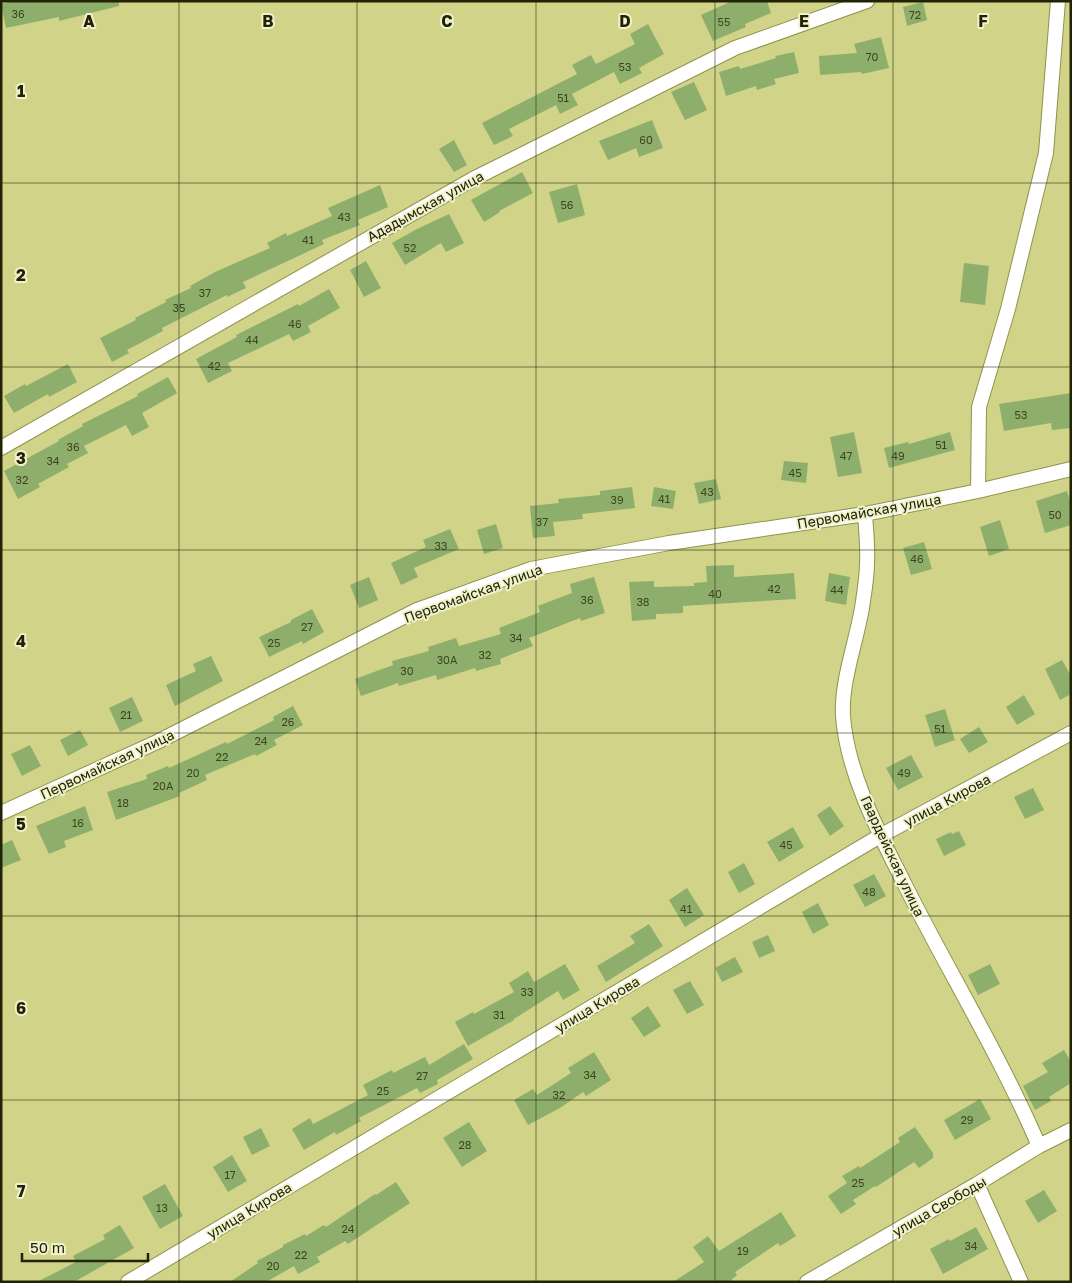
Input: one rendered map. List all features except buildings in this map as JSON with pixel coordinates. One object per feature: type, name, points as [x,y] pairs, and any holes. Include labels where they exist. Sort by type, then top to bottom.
[{"type":"street","name":"Ададымская улица","points":[[1,448],[473,178],[735,48],[867,1]]},
{"type":"street","points":[[978,491],[979,407],[1008,309],[1046,154],[1058,1]]},
{"type":"street","name":"Первомайская улица","points":[[1,813],[157,742],[417,610],[531,569],[669,543],[865,514],[978,491],[1071,469]]},
{"type":"street","name":"Гвардейская улица","points":[[865,514],[867,564],[862,608],[844,696],[843,716],[846,737],[858,779],[880,836],[918,912],[1018,1098],[1039,1146]]},
{"type":"street","name":"улица Кирова","points":[[128,1282],[880,836],[1071,733]]},
{"type":"street","name":"улица Свободы","points":[[807,1282],[1039,1146],[1071,1130]]},
{"type":"street","points":[[976,1184],[1021,1282]]}]
